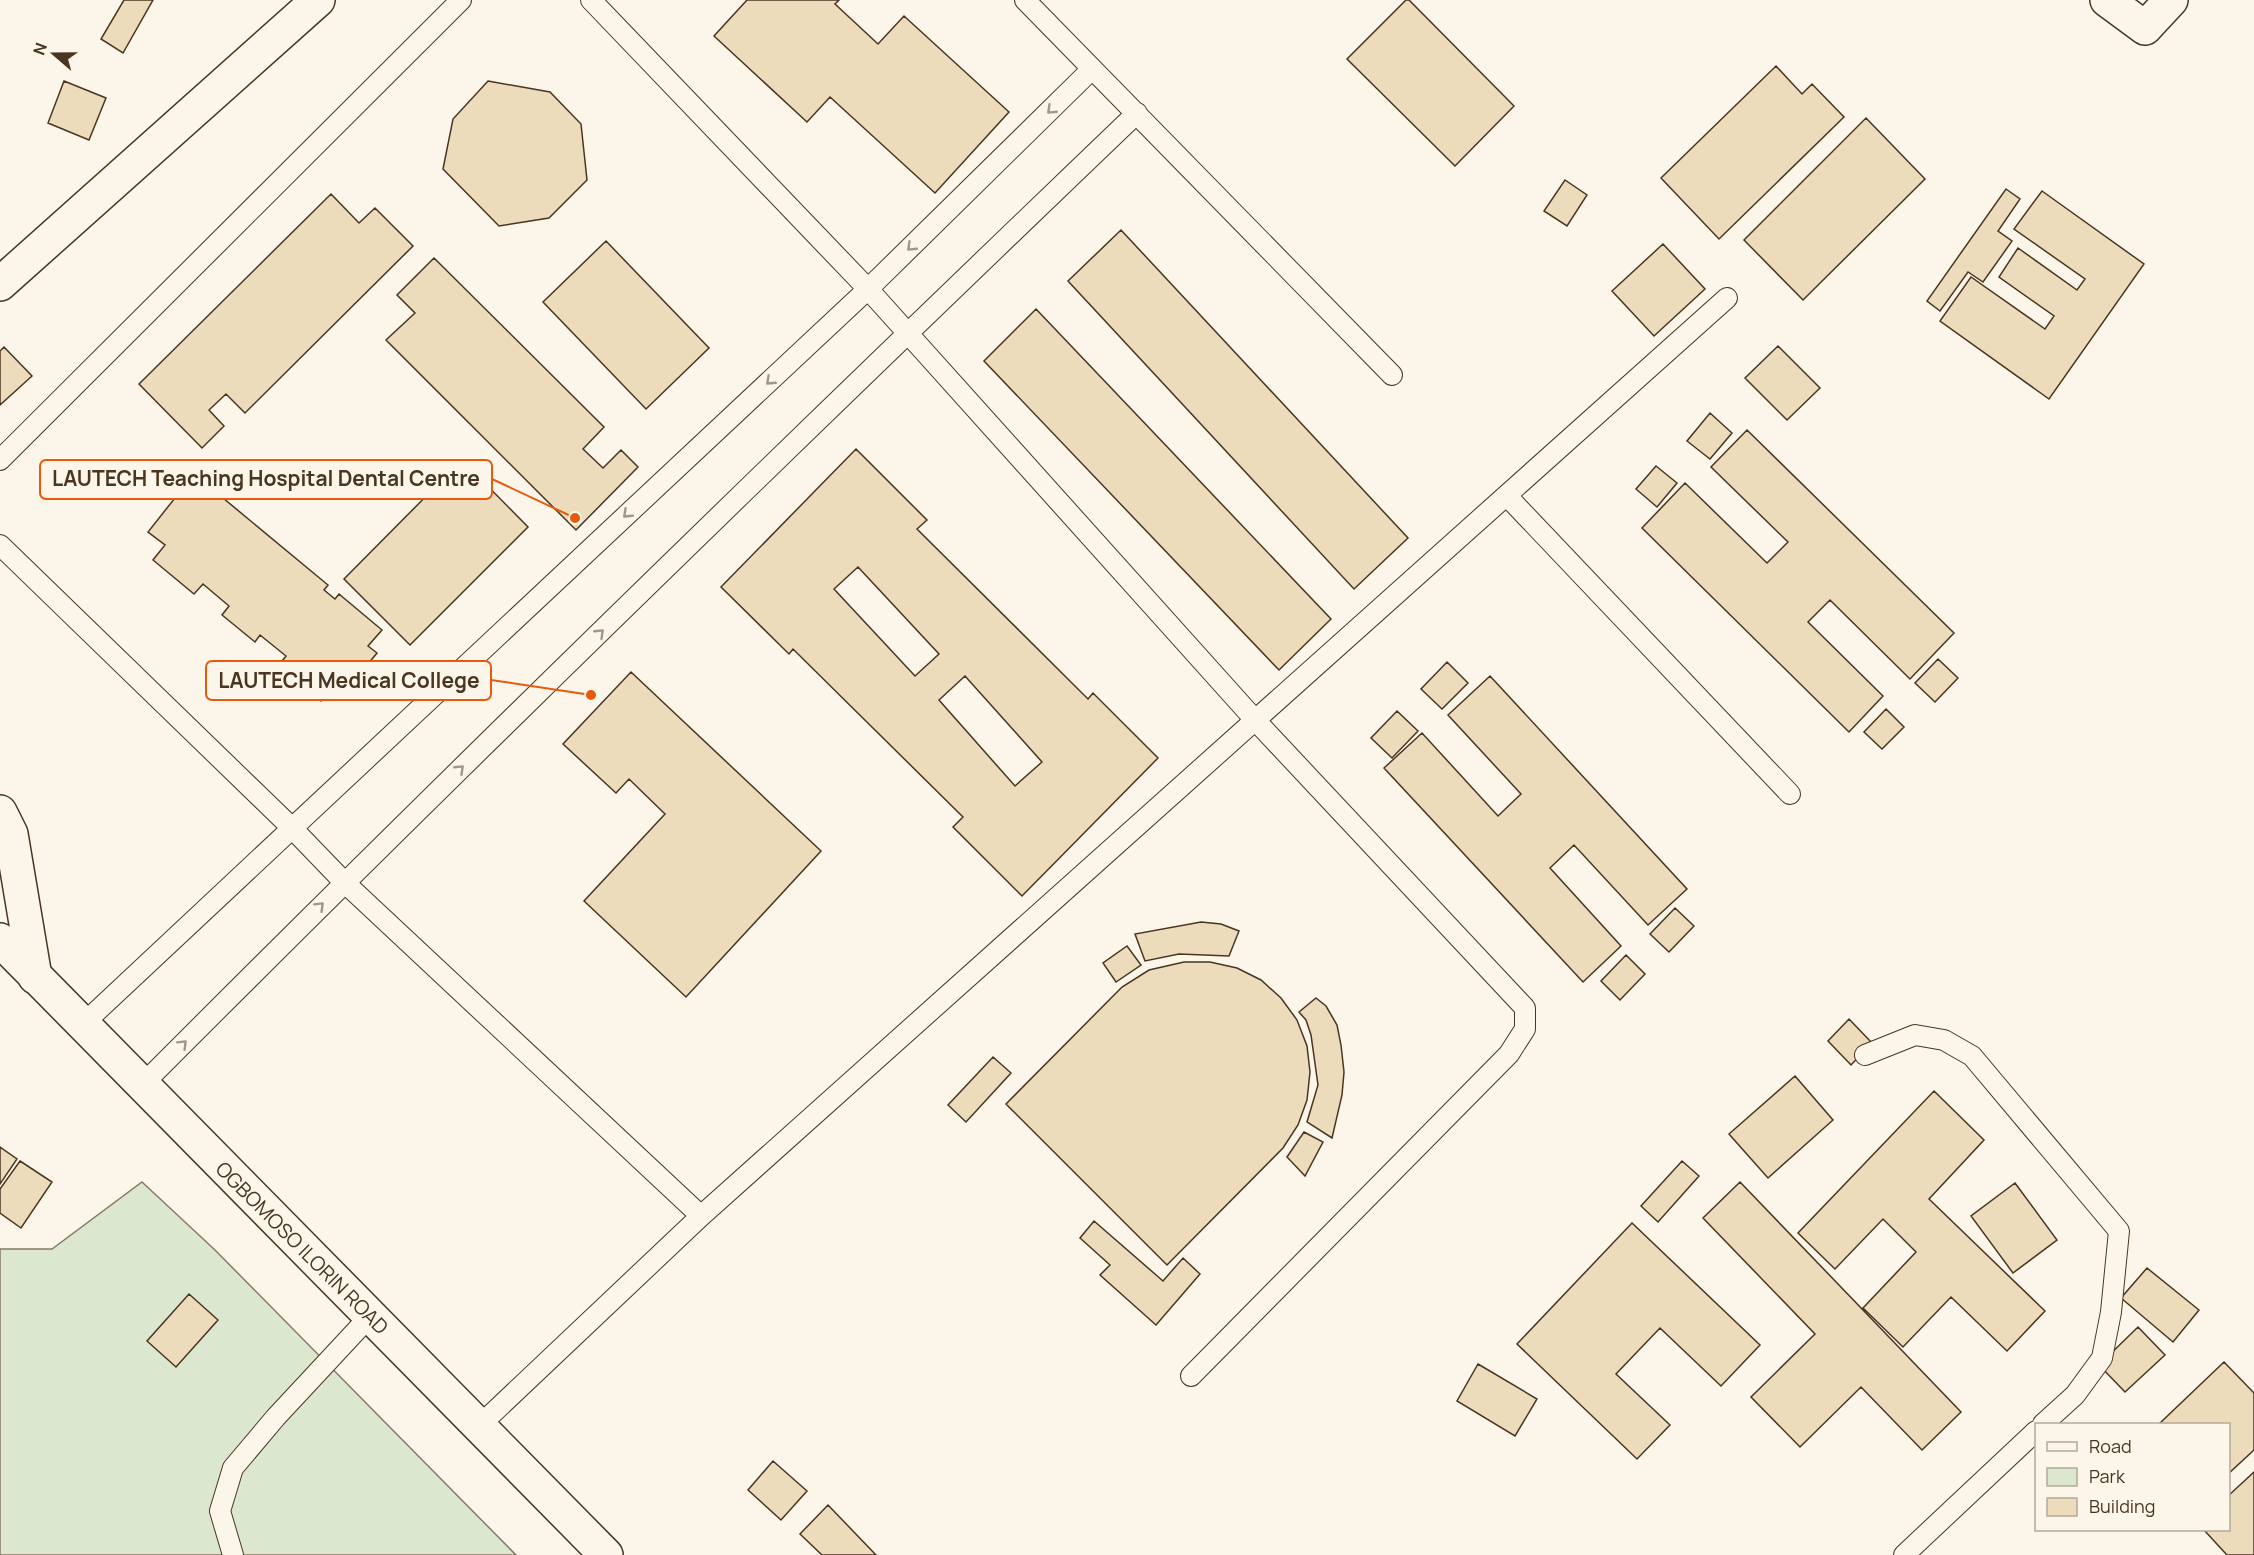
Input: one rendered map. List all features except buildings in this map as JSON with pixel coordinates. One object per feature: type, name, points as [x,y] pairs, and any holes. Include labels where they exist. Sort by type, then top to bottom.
[{"type":"main road","points":[[0,284],[318,0]]},
{"type":"main road","points":[[2108,0],[2145,28],[2171,0]]},
{"type":"main road","points":[[0,812],[11,834],[35,977]]},
{"type":"main road","name":"OGBOMOSO ILORIN ROAD","points":[[0,940],[606,1555]]},
{"type":"lane","points":[[0,460],[461,0]]},
{"type":"lane","points":[[591,0],[868,289],[1256,721],[1525,1008],[1525,1029],[1509,1054],[1191,1376]]},
{"type":"lane","points":[[1025,0],[1392,375]]},
{"type":"lane","points":[[82,1025],[868,289],[1092,69]]},
{"type":"lane","points":[[142,1085],[344,882],[1137,113]]},
{"type":"lane","points":[[479,1426],[701,1216],[1727,298]]},
{"type":"lane","points":[[1507,495],[1790,794]]},
{"type":"lane","points":[[0,545],[291,827],[344,882],[701,1216]]},
{"type":"lane","points":[[1865,1055],[1915,1035],[1944,1040],[1972,1056],[2119,1232],[2111,1312],[2102,1358],[2075,1395],[2045,1423]]},
{"type":"lane","points":[[233,1555],[220,1511],[234,1468],[276,1417],[370,1316]]},
{"type":"lane","points":[[1904,1555],[2035,1433]]},
{"type":"green space","points":[[142,1182],[215,1250],[516,1555],[0,1555],[0,1249],[52,1249]]},
{"type":"place","name":"LAUTECH Teaching Hospital Dental Centre","points":[[575,518]]},
{"type":"place","name":"LAUTECH Medical College","points":[[591,695]]}]
